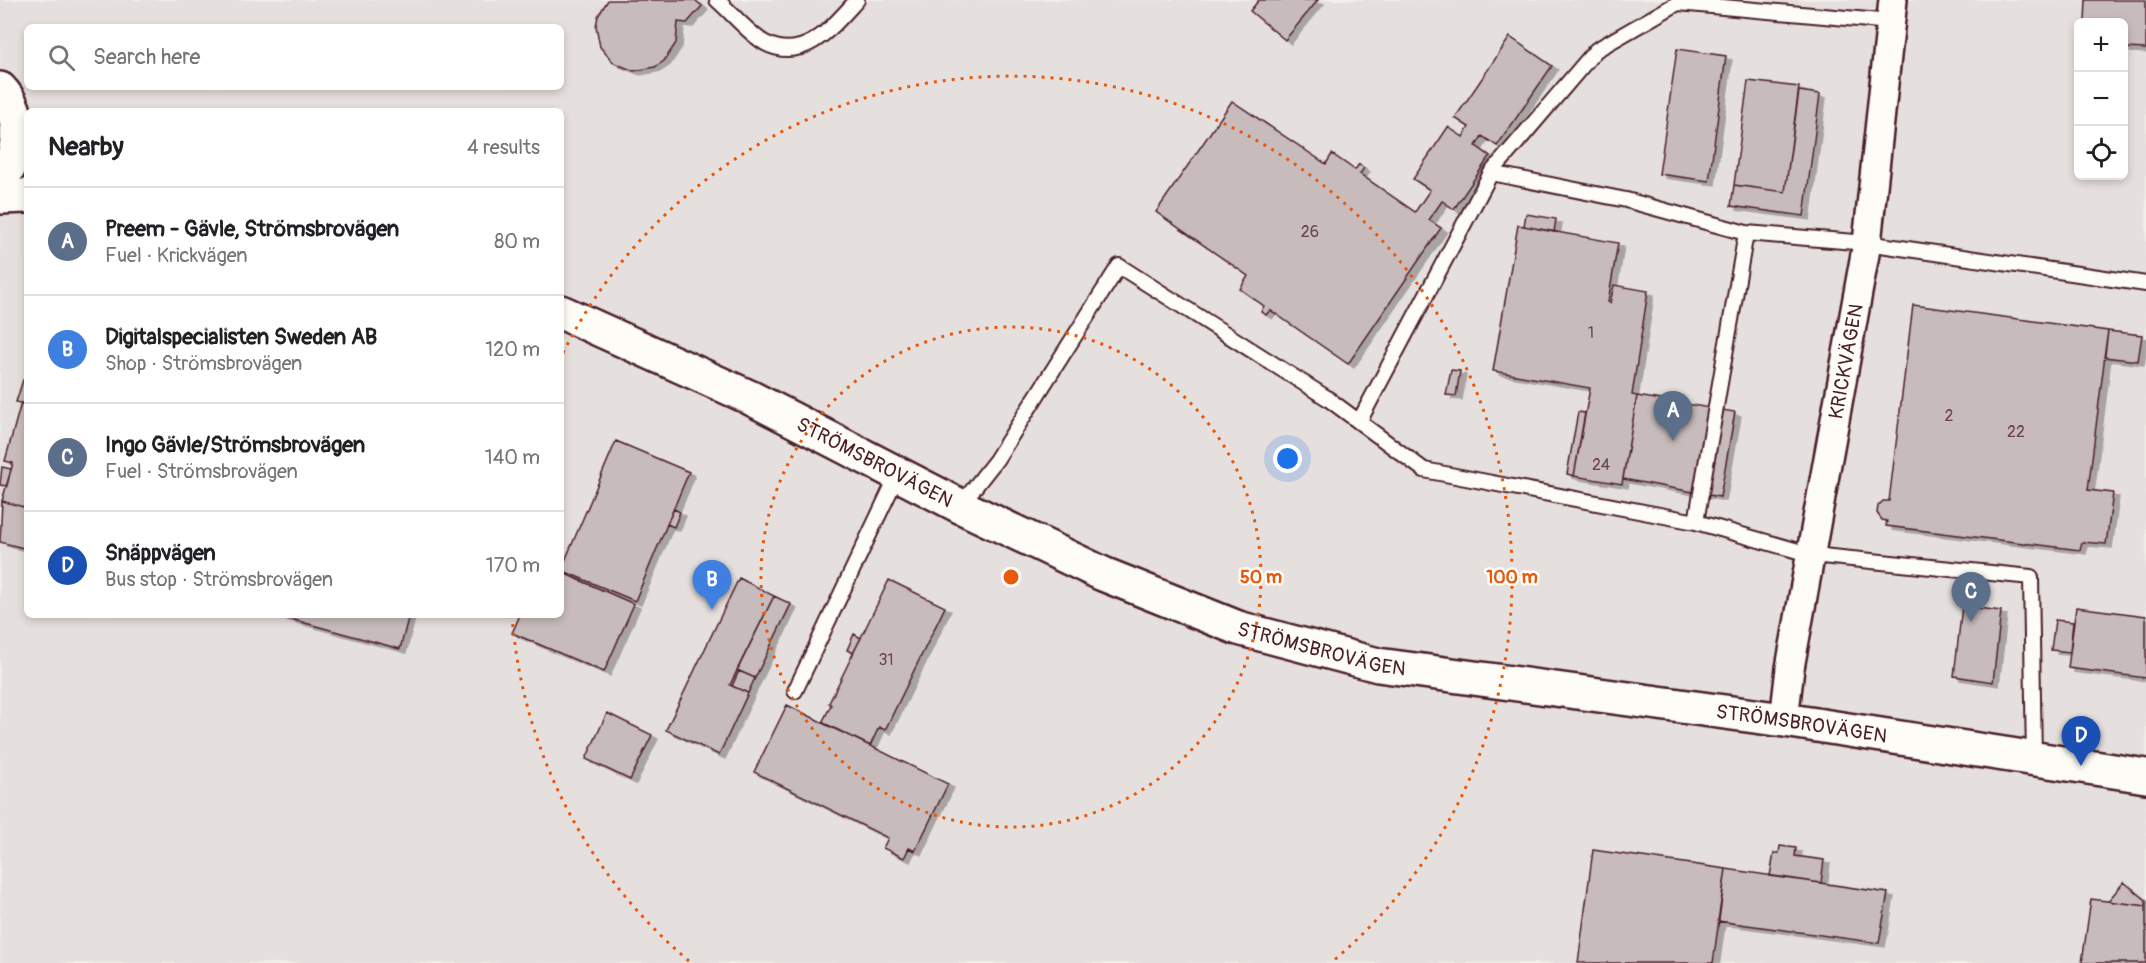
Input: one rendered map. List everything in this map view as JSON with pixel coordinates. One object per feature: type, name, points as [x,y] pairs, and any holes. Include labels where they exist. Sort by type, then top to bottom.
[{"type":"main road","points":[[0,180],[15,155],[18,135],[9,99]]},
{"type":"main road","points":[[0,197],[24,196]]},
{"type":"main road","name":"STRÖMSBROVÄGEN","points":[[564,313],[749,397],[960,506],[1103,574],[1238,628],[1367,662],[1784,720],[2146,776]]},
{"type":"street","name":"KRICKVÄGEN","points":[[1784,720],[1790,668],[1867,243],[1892,11]]},
{"type":"lane","points":[[717,0],[766,43],[789,49],[813,44],[857,0]]},
{"type":"lane","points":[[1359,422],[1491,173],[1596,50],[1678,3],[1892,11]]},
{"type":"lane","points":[[1491,173],[1626,200],[1746,233],[1867,243],[2146,284]]},
{"type":"lane","points":[[1695,522],[1746,233]]},
{"type":"lane","points":[[960,506],[996,460],[1119,266],[1328,398],[1424,470],[1695,522],[1812,555],[2031,577],[2034,759]]},
{"type":"lane","points":[[795,692],[898,474]]},
{"type":"shaded area","points":[[0,0],[2146,0],[2146,963],[0,963]]},
{"type":"building","points":[[608,0],[695,0],[702,6],[687,23],[678,22],[676,43],[664,61],[655,67],[634,71],[614,63],[600,47],[596,26],[598,16]]},
{"type":"building","points":[[1259,0],[1318,0],[1285,40],[1250,11]]},
{"type":"building","points":[[2086,0],[2146,0],[2146,49],[2128,48],[2128,18],[2085,18]]},
{"type":"building","points":[[1510,37],[1552,66],[1497,146],[1482,136],[1476,146],[1490,156],[1454,209],[1442,201],[1429,220],[1441,228],[1348,364],[1270,310],[1266,315],[1261,312],[1264,306],[1240,289],[1248,276],[1156,212],[1232,101],[1326,164],[1332,154],[1355,170],[1359,164],[1364,168],[1360,174],[1415,212],[1430,190],[1413,179],[1448,127],[1463,137],[1469,127],[1455,118]]},
{"type":"building","points":[[1677,49],[1726,56],[1709,181],[1659,174]]},
{"type":"building","points":[[1748,81],[1799,87],[1785,192],[1734,185]]},
{"type":"building","points":[[1799,91],[1820,94],[1804,216],[1731,206],[1734,185],[1785,192]]},
{"type":"building","points":[[1526,214],[1556,219],[1554,232],[1524,226]]},
{"type":"building","points":[[1518,225],[1618,243],[1608,302],[1610,303],[1614,285],[1648,291],[1632,395],[1637,396],[1622,484],[1574,476],[1590,388],[1493,371]]},
{"type":"building","points":[[1913,305],[2108,331],[2088,490],[2113,493],[2106,544],[2082,542],[2080,550],[1886,526],[1887,521],[1882,520],[1877,513],[1878,506],[1883,501],[1889,501]]},
{"type":"building","points":[[2108,331],[2142,335],[2138,361],[2104,357]]},
{"type":"building","points":[[1451,370],[1460,371],[1456,396],[1446,395]]},
{"type":"building","points":[[23,380],[24,404],[16,402]]},
{"type":"building","points":[[1637,396],[1735,412],[1720,497],[1623,479]]},
{"type":"building","points":[[21,403],[24,404],[24,507],[2,501],[13,463],[5,461]]},
{"type":"building","points":[[1578,412],[1585,413],[1574,476],[1567,474]]},
{"type":"building","points":[[616,441],[689,472],[635,601],[564,571],[564,563]]},
{"type":"building","points":[[2,467],[11,469],[7,486],[0,485]]},
{"type":"building","points":[[2,501],[24,507],[24,548],[0,542]]},
{"type":"building","points":[[674,509],[680,512],[674,527],[667,524]]},
{"type":"building","points":[[564,573],[634,604],[604,672],[512,633],[519,618],[564,618]]},
{"type":"building","points":[[739,578],[774,596],[730,685],[748,693],[719,755],[666,730]]},
{"type":"building","points":[[889,580],[945,607],[885,730],[879,727],[870,746],[822,723],[831,705],[829,703]]},
{"type":"building","points":[[774,596],[791,604],[755,678],[737,670]]},
{"type":"building","points":[[1962,606],[2001,611],[1993,682],[1954,676]]},
{"type":"building","points":[[2076,607],[2146,616],[2146,678],[2068,668]]},
{"type":"building","points":[[287,618],[408,618],[400,649]]},
{"type":"building","points":[[2055,620],[2073,622],[2070,652],[2051,650]]},
{"type":"building","points":[[854,634],[861,638],[853,653],[847,650]]},
{"type":"building","points":[[739,671],[755,678],[748,693],[732,686]]},
{"type":"building","points":[[787,705],[948,784],[915,851],[909,848],[904,858],[883,848],[888,838],[754,772]]},
{"type":"building","points":[[607,713],[652,735],[630,780],[586,759]]},
{"type":"building","points":[[1780,846],[1796,848],[1795,856],[1824,860],[1821,883],[1770,876],[1774,853],[1779,853]]},
{"type":"building","points":[[1593,850],[1726,869],[1713,963],[1578,963]]},
{"type":"building","points":[[1726,869],[1888,893],[1879,943],[1718,921]]},
{"type":"building","points":[[2124,882],[2146,900],[2146,906],[2108,901]]},
{"type":"building","points":[[2091,899],[2146,906],[2146,963],[2082,963]]},
{"type":"place","name":"Preem - Gävle, Strömsbrovägen","points":[[1673,441]]},
{"type":"place","name":"Digitalspecialisten Sweden AB","points":[[712,610]]},
{"type":"place","name":"Ingo Gävle/Strömsbrovägen","points":[[1971,622]]},
{"type":"place","name":"Snäppvägen","points":[[2081,766]]}]
